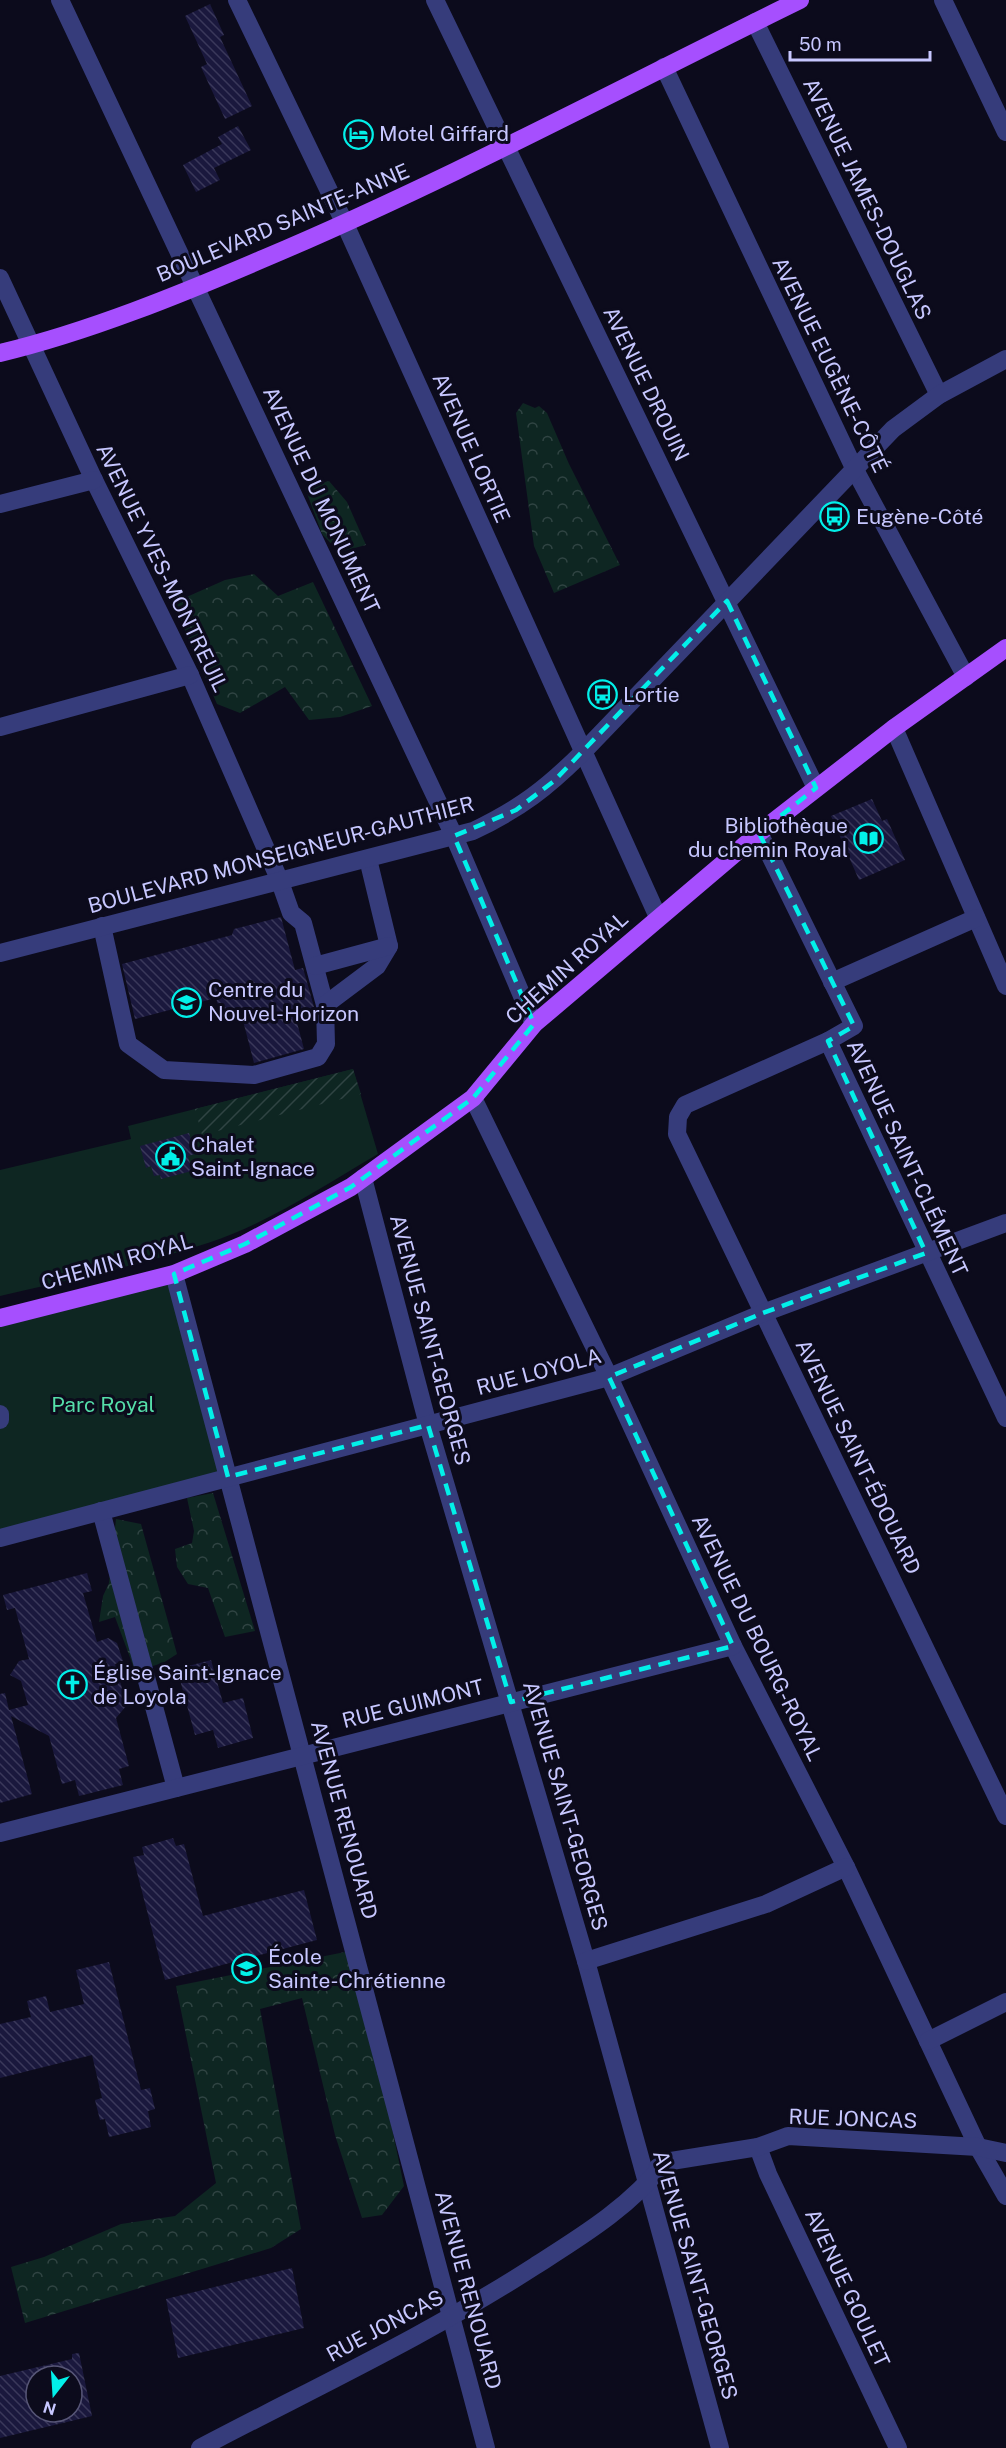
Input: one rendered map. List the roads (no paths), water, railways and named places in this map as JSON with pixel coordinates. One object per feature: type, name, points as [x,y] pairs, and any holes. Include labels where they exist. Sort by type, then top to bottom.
[{"type":"main road","name":"BOULEVARD SAINTE-ANNE","points":[[0,352],[30,346],[196,287],[345,224],[507,147],[800,0]]},
{"type":"main road","name":"CHEMIN ROYAL","points":[[0,1318],[174,1274],[245,1244],[363,1178],[473,1098],[534,1024],[759,833],[894,728],[966,677],[1004,654]]},
{"type":"street","name":"AVENUE DU MONUMENT","points":[[60,0],[454,836],[534,1024]]},
{"type":"street","name":"AVENUE LORTIE","points":[[237,0],[345,224],[658,917]]},
{"type":"street","name":"AVENUE DROUIN","points":[[435,0],[816,788]]},
{"type":"street","points":[[942,0],[1006,132]]},
{"type":"street","name":"AVENUE JAMES-DOUGLAS","points":[[755,22],[939,395]]},
{"type":"street","name":"AVENUE EUGÈNE-CÔTÉ","points":[[663,67],[854,468],[966,677]]},
{"type":"street","name":"AVENUE YVES-MONTREUIL","points":[[0,278],[94,480],[190,675],[279,879],[291,913],[303,923],[325,1005],[326,1044],[318,1057],[254,1075],[164,1070],[128,1044],[102,926]]},
{"type":"street","name":"BOULEVARD MONSEIGNEUR-GAUTHIER","points":[[0,952],[473,831],[516,810],[554,781],[584,751],[893,429],[939,395],[1006,359]]},
{"type":"street","points":[[0,504],[94,480]]},
{"type":"street","points":[[0,727],[190,675]]},
{"type":"street","points":[[894,728],[1006,986]]},
{"type":"street","name":"AVENUE SAINT-CLÉMENT","points":[[759,833],[854,1026],[828,1041],[926,1253],[1006,1418]]},
{"type":"street","points":[[325,1005],[377,966],[389,946],[368,859]]},
{"type":"street","points":[[832,982],[976,918]]},
{"type":"street","points":[[315,966],[389,946]]},
{"type":"street","name":"AVENUE SAINT-ÉDOUARD","points":[[828,1041],[685,1105],[678,1117],[677,1134],[1006,1816]]},
{"type":"street","name":"AVENUE DU BOURG-ROYAL","points":[[473,1098],[609,1377],[733,1646],[846,1868],[978,2147],[1006,2196]]},
{"type":"street","name":"AVENUE SAINT-GEORGES","points":[[363,1178],[428,1425],[586,1961],[720,2448]]},
{"type":"street","name":"RUE LOYOLA","points":[[0,1538],[609,1377],[763,1313],[1006,1223]]},
{"type":"street","name":"AVENUE RENOUARD","points":[[174,1274],[486,2448]]},
{"type":"street","points":[[0,1414],[0,1420]]},
{"type":"street","points":[[101,1511],[176,1788]]},
{"type":"street","name":"RUE GUIMONT","points":[[0,1833],[733,1646]]},
{"type":"street","points":[[586,1961],[765,1904],[846,1868]]},
{"type":"street","points":[[928,2042],[1006,2002]]},
{"type":"street","name":"RUE JONCAS","points":[[200,2448],[452,2317],[596,2227],[665,2162],[758,2147],[788,2136],[978,2147],[1006,2153]]},
{"type":"street","name":"AVENUE GOULET","points":[[758,2147],[768,2174],[898,2448]]},
{"type":"place","name":"Motel Giffard","points":[[358,134]]},
{"type":"place","name":"Eugène-Côté","points":[[835,517]]},
{"type":"place","name":"Lortie","points":[[602,695]]},
{"type":"place","name":"Bibliothèque du chemin Royal","points":[[869,838]]},
{"type":"place","name":"Centre du Nouvel-Horizon","points":[[187,1002]]},
{"type":"place","name":"Chalet Saint-Ignace","points":[[170,1157]]},
{"type":"place","name":"Église Saint-Ignace de Loyola","points":[[72,1685]]},
{"type":"place","name":"École Sainte-Chrétienne","points":[[247,1969]]},
{"type":"park label","name":"Parc Royal","points":[[103,1405]]}]
